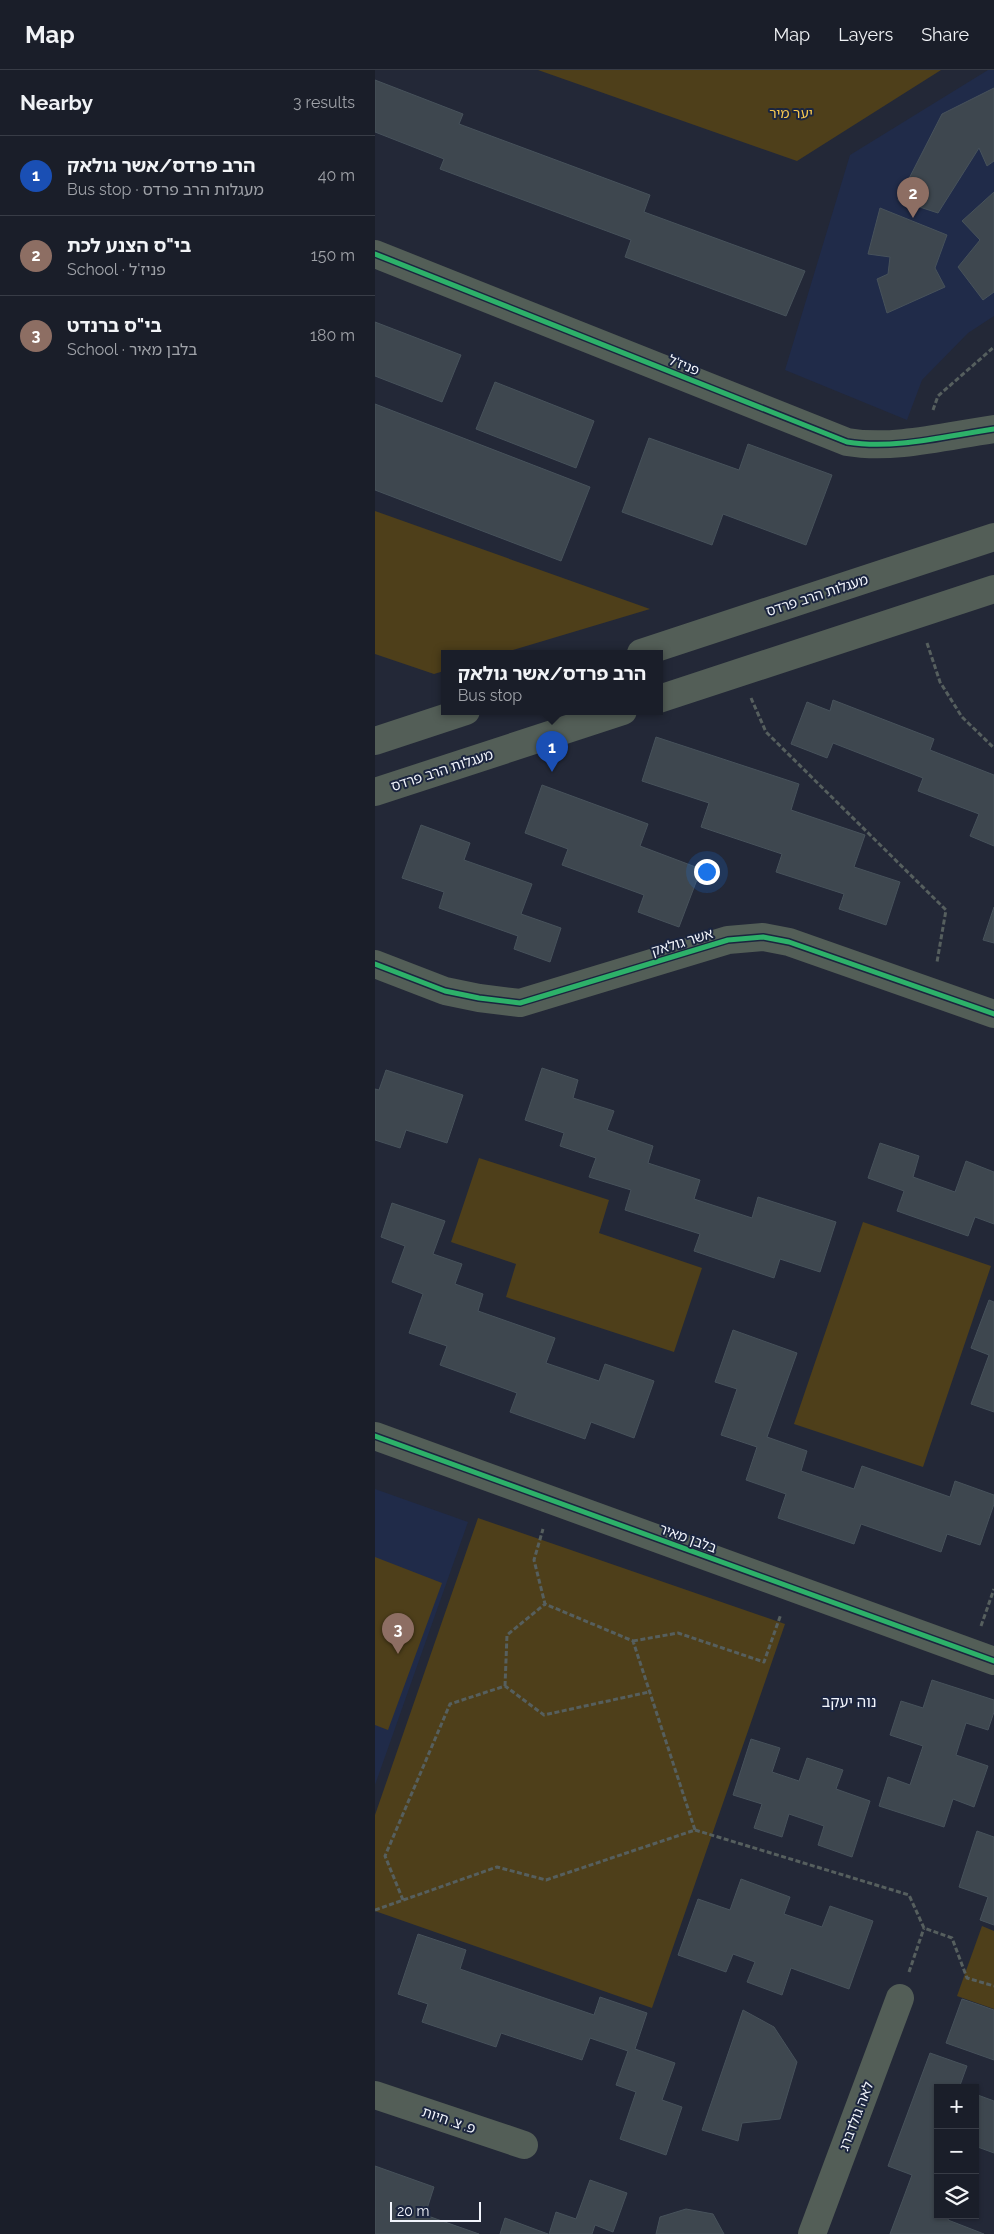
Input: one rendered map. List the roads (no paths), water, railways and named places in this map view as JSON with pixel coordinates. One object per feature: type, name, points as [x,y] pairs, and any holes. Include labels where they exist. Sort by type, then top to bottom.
[{"type":"street","name":"פניז'ל","points":[[375,254],[847,442],[865,445],[994,429]]},
{"type":"street","name":"מעגלות הרב פרדס","points":[[650,650],[994,537]]},
{"type":"street","points":[[663,698],[994,589]]},
{"type":"street","points":[[375,741],[454,715]]},
{"type":"street","name":"מעגלות הרב פרדס","points":[[375,792],[611,715]]},
{"type":"street","name":"אשר גולאק","points":[[375,964],[445,991],[519,1003],[728,940],[763,937],[789,942],[994,1014]]},
{"type":"street","name":"בלבן מאיר","points":[[375,1436],[983,1657]]},
{"type":"street","name":"לאה גולדברג","points":[[811,2234],[900,1998]]},
{"type":"street","name":"פ. צ. חיות","points":[[375,2095],[524,2145]]},
{"type":"place","name":"בי\"ס הצנע לכת","points":[[913,218]]},
{"type":"place","name":"הרב פרדס/אשר גולאק","points":[[552,772]]},
{"type":"place","name":"בי\"ס ברנדט","points":[[398,1654]]},
{"type":"district","name":"נוה יעקב","points":[[849,1702]]},
{"type":"park label","name":"יער מיר","points":[[791,113]]}]
